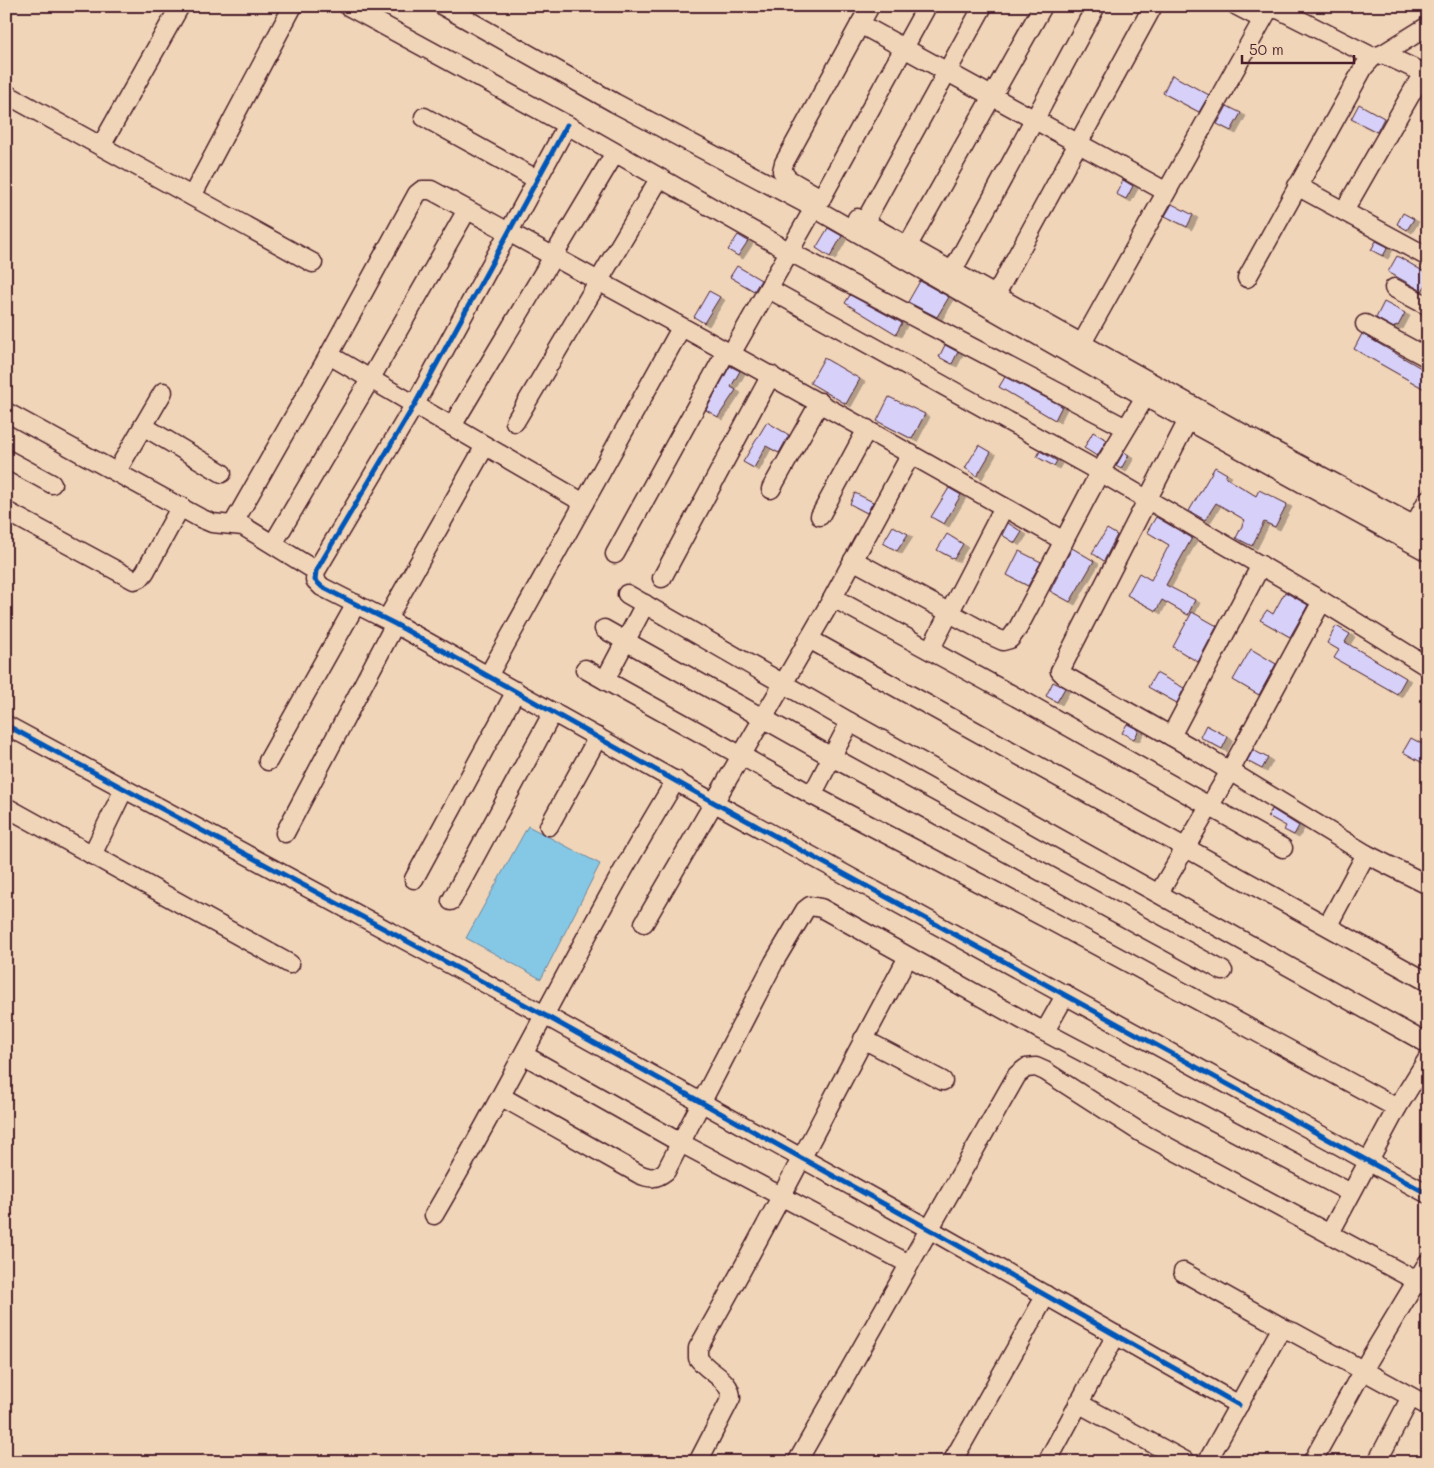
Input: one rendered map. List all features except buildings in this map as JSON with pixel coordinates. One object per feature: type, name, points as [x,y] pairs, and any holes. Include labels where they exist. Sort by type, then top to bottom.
[{"type":"street","points":[[101,146],[180,6]]},
{"type":"street","points":[[192,196],[293,6]]},
{"type":"street","points":[[348,6],[567,125],[790,252],[1126,428]]},
{"type":"street","points":[[443,6],[624,107],[818,203],[864,223],[1267,447],[1421,529],[1428,499]]},
{"type":"street","points":[[870,6],[784,163],[782,171],[788,179],[818,203],[1145,397],[1428,552]]},
{"type":"street","points":[[615,554],[729,353],[769,289],[818,203],[927,6]]},
{"type":"street","points":[[864,223],[983,6]]},
{"type":"street","points":[[907,246],[1042,6]]},
{"type":"street","points":[[952,272],[1096,6]]},
{"type":"street","points":[[995,296],[1153,6]]},
{"type":"street","points":[[1237,6],[1262,19]]},
{"type":"street","points":[[1082,343],[1262,19],[1272,8],[1425,74],[1344,211]]},
{"type":"street","points":[[860,24],[1165,192]]},
{"type":"street","points":[[1246,278],[1364,67],[1378,55],[1428,26]]},
{"type":"street","points":[[6,94],[314,263]]},
{"type":"street","points":[[424,117],[538,180]]},
{"type":"street","points":[[567,125],[415,404],[316,570],[315,580],[322,587],[391,622],[713,802],[1369,1160],[1425,1187]]},
{"type":"street","points":[[452,426],[615,153]]},
{"type":"street","points":[[515,422],[659,178]]},
{"type":"street","points":[[1297,186],[1428,257]]},
{"type":"street","points":[[233,524],[329,355],[416,194],[422,190],[431,190],[681,328],[820,402],[1064,541]]},
{"type":"street","points":[[273,544],[467,210]]},
{"type":"street","points":[[1394,288],[1428,306]]},
{"type":"street","points":[[769,289],[1100,472],[1148,502],[1322,601],[1428,667]]},
{"type":"street","points":[[1364,324],[1428,358]]},
{"type":"street","points":[[488,676],[681,328]]},
{"type":"street","points":[[329,355],[584,503]]},
{"type":"street","points":[[662,578],[771,375]]},
{"type":"street","points":[[117,471],[163,392]]},
{"type":"street","points":[[853,560],[994,637],[1003,640],[1010,639],[1018,628],[1100,472],[1145,397]]},
{"type":"street","points":[[771,489],[820,402]]},
{"type":"street","points":[[6,412],[212,523],[243,526],[316,570]]},
{"type":"street","points":[[1188,420],[1148,502],[1060,671],[1064,676],[1171,736],[1366,854],[1428,885]]},
{"type":"street","points":[[143,426],[222,473]]},
{"type":"street","points":[[820,516],[867,429]]},
{"type":"street","points":[[284,834],[391,622],[485,446]]},
{"type":"street","points":[[644,923],[830,603],[910,454]]},
{"type":"street","points":[[6,459],[52,484]]},
{"type":"street","points":[[6,511],[134,580],[140,578],[145,572],[182,506]]},
{"type":"street","points":[[930,650],[1004,507]]},
{"type":"street","points":[[1171,736],[1261,565]]},
{"type":"street","points":[[627,594],[850,722],[1428,1044]]},
{"type":"street","points":[[830,603],[839,601],[849,606],[1283,848]]},
{"type":"street","points":[[1159,893],[1230,771],[1322,601]]},
{"type":"street","points":[[268,761],[356,604]]},
{"type":"street","points":[[605,680],[645,604]]},
{"type":"street","points":[[604,629],[832,757],[1223,971]]},
{"type":"street","points":[[809,638],[1428,982]]},
{"type":"street","points":[[585,669],[812,795],[1055,923],[1397,1108]]},
{"type":"street","points":[[414,879],[516,692]]},
{"type":"street","points":[[451,901],[553,712]]},
{"type":"street","points":[[812,795],[850,722]]},
{"type":"street","points":[[6,725],[546,1016],[929,1229],[1238,1405]]},
{"type":"street","points":[[549,826],[598,737]]},
{"type":"street","points":[[434,1215],[546,1016],[610,891],[676,780]]},
{"type":"street","points":[[92,855],[124,789]]},
{"type":"street","points":[[6,807],[290,964]]},
{"type":"street","points":[[1328,925],[1366,854]]},
{"type":"street","points":[[502,1097],[648,1178],[658,1178],[666,1171],[679,1142],[774,962],[805,910],[810,906],[821,908],[1039,1029],[1352,1193]]},
{"type":"street","points":[[698,1462],[729,1406],[731,1392],[726,1383],[702,1363],[696,1353],[698,1348],[782,1198],[863,1039],[908,957]]},
{"type":"street","points":[[1039,1029],[1046,1028],[1066,994]]},
{"type":"street","points":[[863,1039],[943,1082]]},
{"type":"street","points":[[524,1055],[782,1198],[909,1264]]},
{"type":"street","points":[[1330,1233],[1397,1108],[1428,1058]]},
{"type":"street","points":[[797,1462],[1017,1075],[1026,1068],[1036,1068],[1140,1132],[1422,1284]]},
{"type":"street","points":[[1312,1462],[1363,1370],[1422,1284],[1428,1262]]},
{"type":"street","points":[[1183,1272],[1284,1329],[1293,1332],[1428,1406]]},
{"type":"street","points":[[952,1462],[1046,1295]]},
{"type":"street","points":[[1207,1462],[1277,1336],[1284,1329]]},
{"type":"street","points":[[1046,1462],[1116,1335]]},
{"type":"street","points":[[1377,1462],[1411,1397]]},
{"type":"street","points":[[1078,1403],[1187,1462]]},
{"type":"water","points":[[528,826],[600,864],[541,979],[466,938]]},
{"type":"cycle path","points":[[567,125],[415,404],[316,571],[315,580],[322,587],[395,624],[713,802],[1428,1194]]},
{"type":"cycle path","points":[[6,725],[546,1016],[929,1229],[1239,1405]]}]
